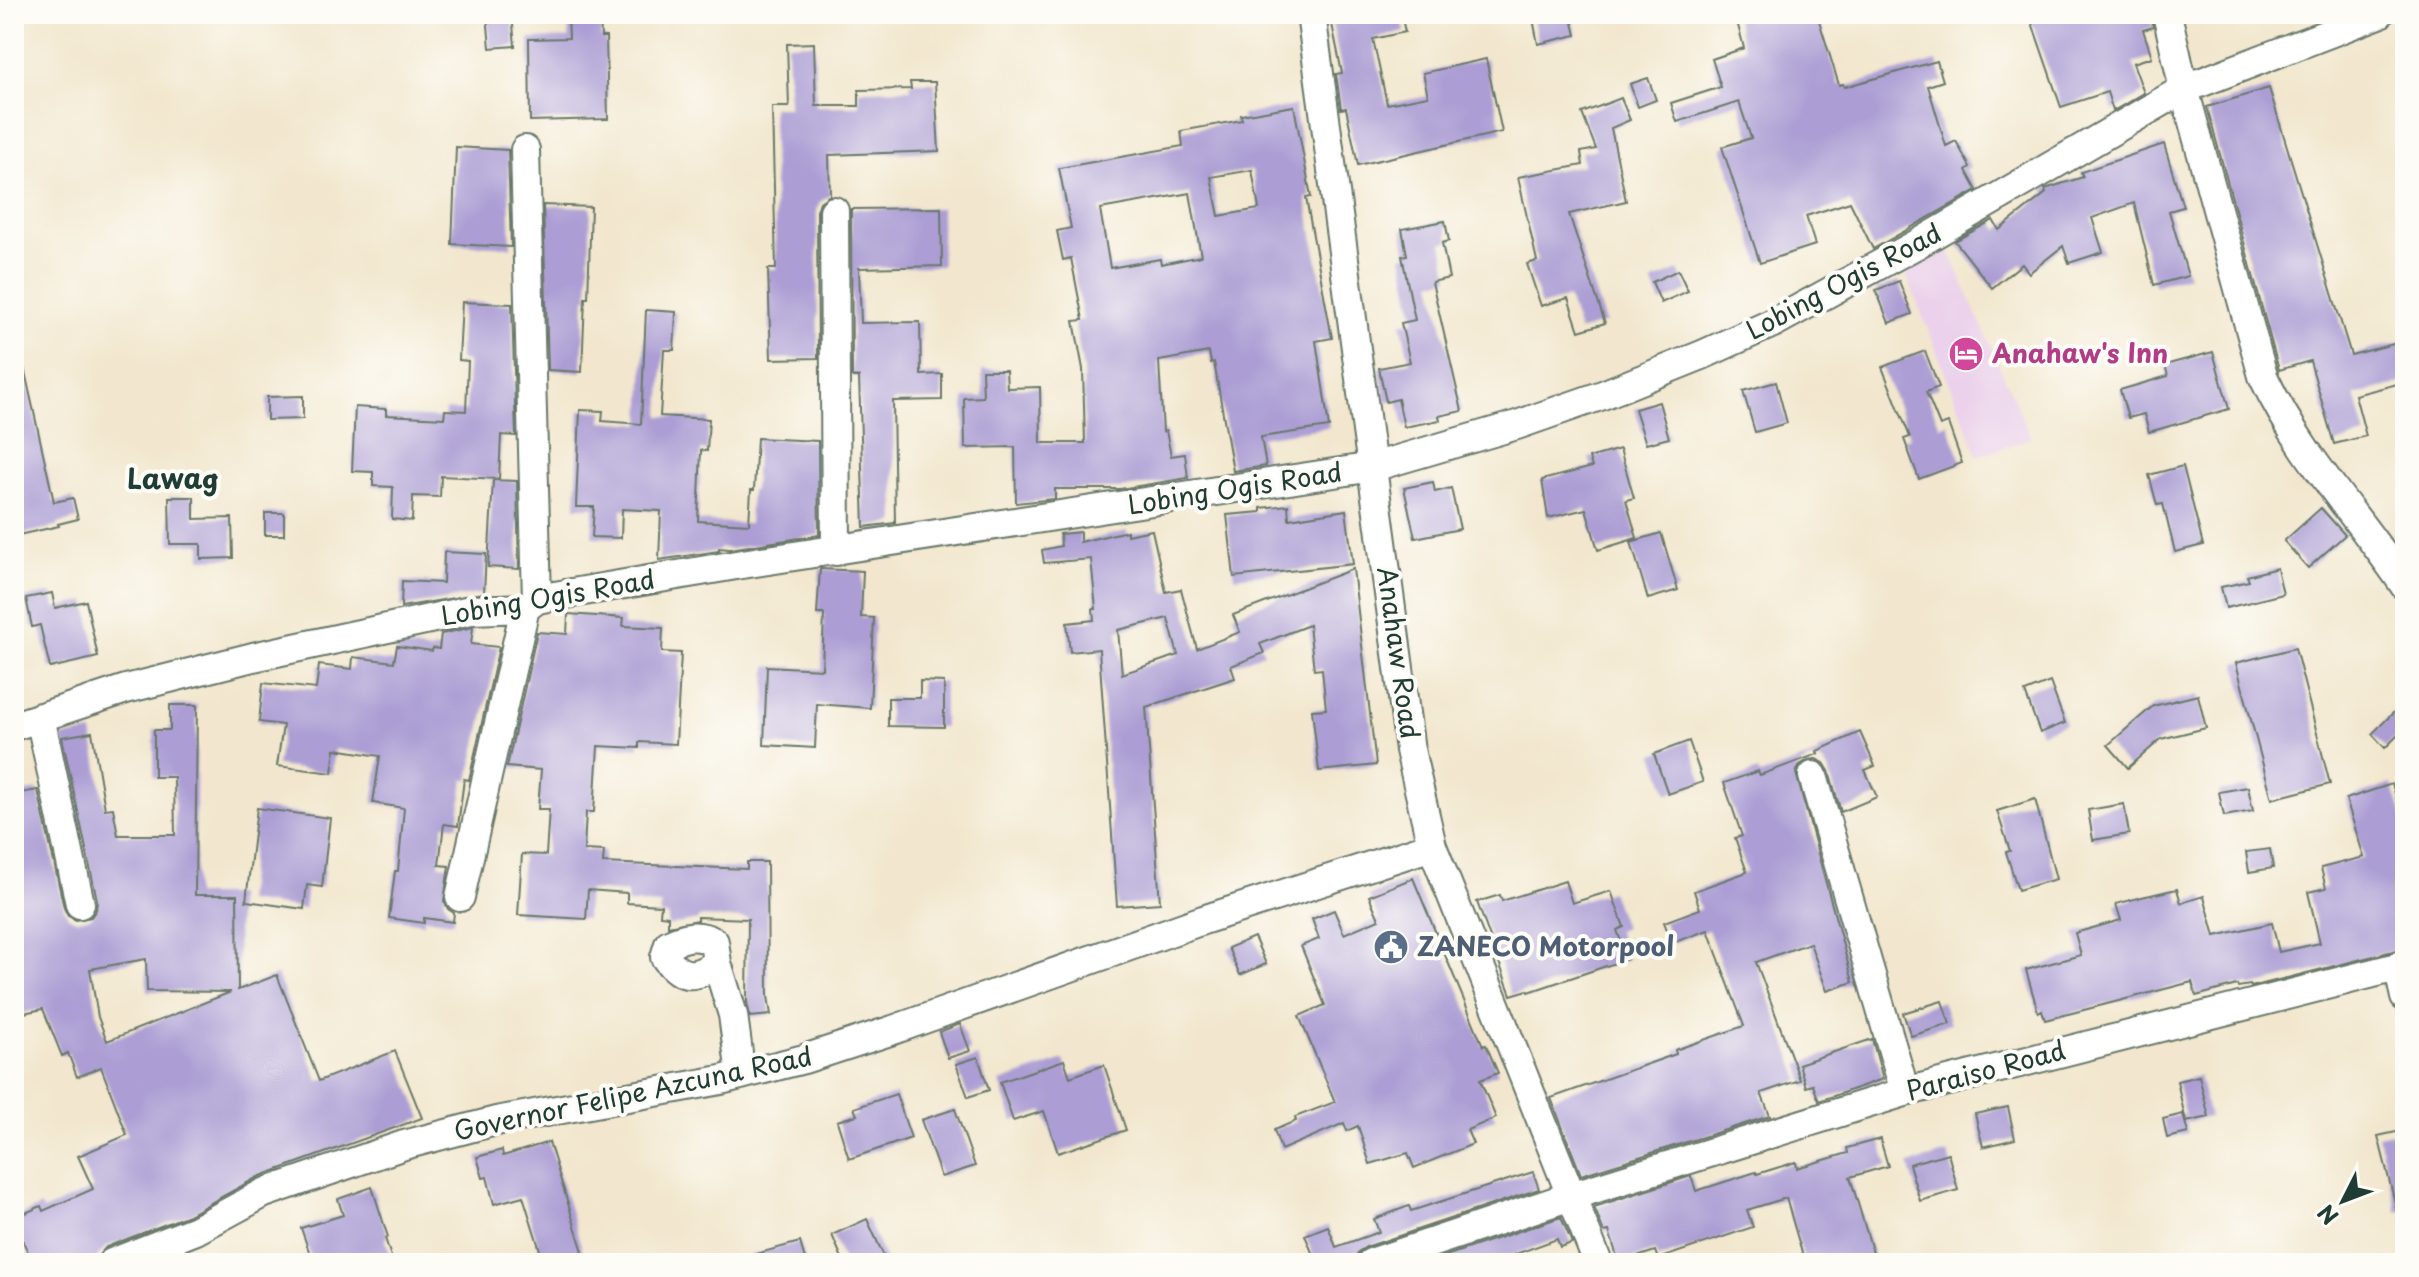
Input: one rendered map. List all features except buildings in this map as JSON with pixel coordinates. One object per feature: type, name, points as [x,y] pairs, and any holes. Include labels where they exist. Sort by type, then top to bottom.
[{"type":"street","name":"Anahaw Road","points":[[1311,14],[1410,750],[1432,846],[1598,1263]]},
{"type":"street","points":[[2167,14],[2184,89],[2263,376],[2279,411],[2300,445],[2405,586]]},
{"type":"street","name":"Lobing Ogis Road","points":[[27,721],[126,689],[319,641],[471,610],[531,603],[836,551],[1373,467],[1517,425],[1600,396],[1773,323],[1919,243],[2184,89],[2379,14]]},
{"type":"street","points":[[460,897],[531,603],[525,150]]},
{"type":"street","points":[[834,211],[836,551]]},
{"type":"street","points":[[27,721],[80,904]]},
{"type":"street","points":[[1813,776],[1905,1092]]},
{"type":"street","name":"Governor Felipe Azcuna Road","points":[[112,1263],[196,1230],[264,1193],[404,1145],[496,1121],[647,1095],[804,1059],[1203,920],[1432,846]]},
{"type":"street","points":[[717,963],[733,1015],[741,1075]]},
{"type":"street","points":[[2402,965],[2405,997]]},
{"type":"street","name":"Paraiso Road","points":[[1371,1263],[1571,1196],[1905,1092],[2402,965]]},
{"type":"shaded area","name":"Anahaw's Inn","points":[[1946,244],[2031,438],[1978,456],[1904,269]]},
{"type":"place","name":"Anahaw's Inn","points":[[1966,354]]},
{"type":"place","name":"ZANECO Motorpool","points":[[1391,947]]},
{"type":"district","name":"Lawag","points":[[173,479]]}]
